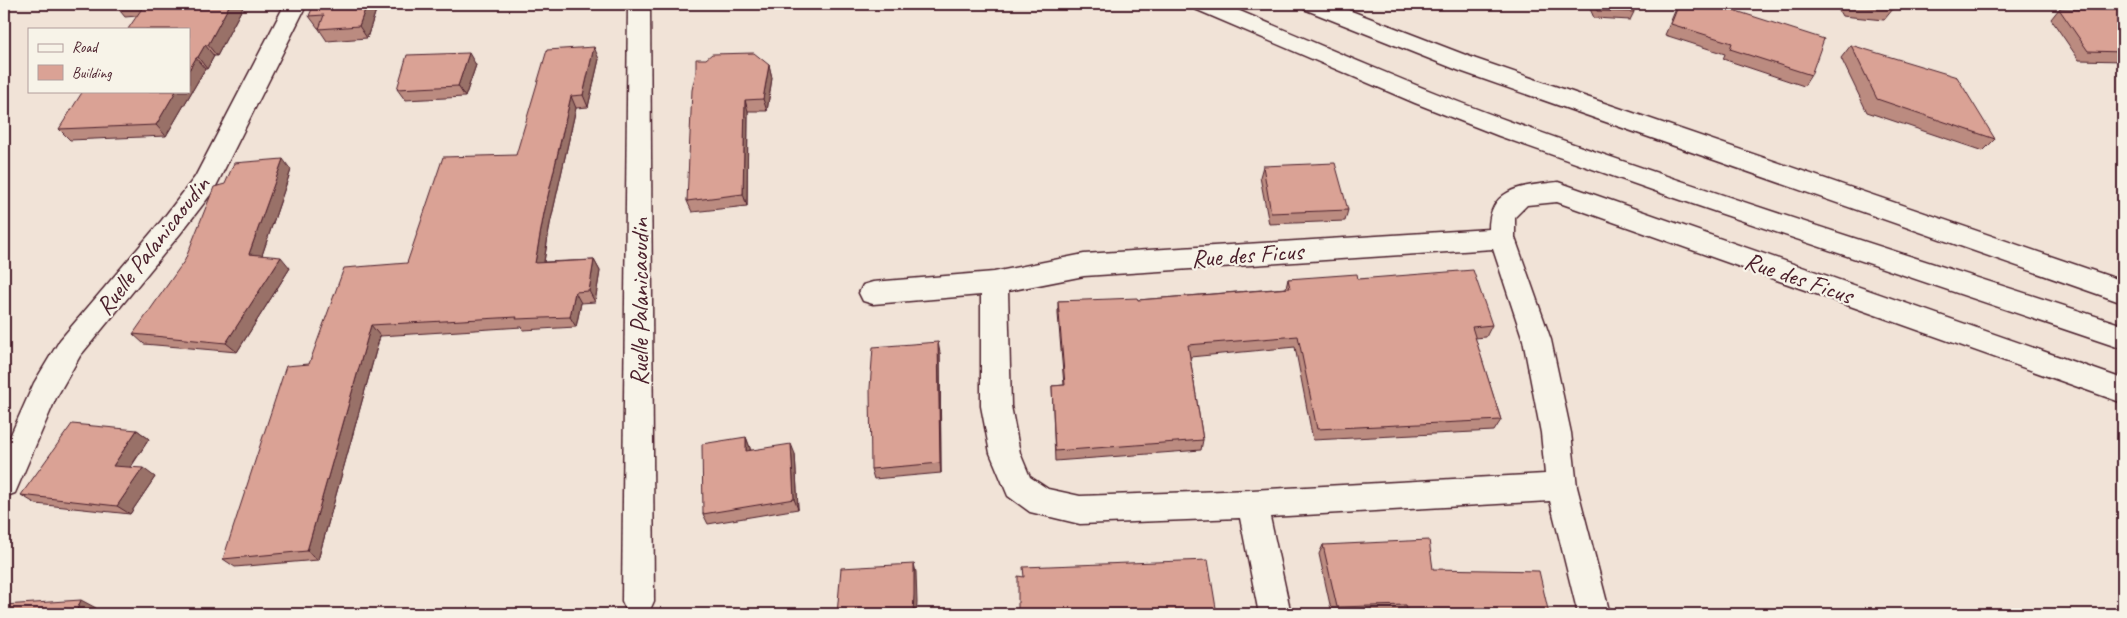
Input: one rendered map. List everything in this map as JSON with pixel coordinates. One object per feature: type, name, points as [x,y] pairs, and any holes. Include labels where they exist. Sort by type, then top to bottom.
[{"type":"main road","name":"Ruelle Palanicaoudin","points":[[4,483],[44,392],[70,348],[171,227],[205,183],[296,4]]},
{"type":"main road","name":"Ruelle Palanicaoudin","points":[[638,601],[639,4]]},
{"type":"main road","points":[[1203,4],[1423,97],[1508,130],[1684,191],[2123,336]]},
{"type":"main road","points":[[1312,4],[1468,65],[2123,292]]},
{"type":"main road","name":"Rue des Ficus","points":[[1594,614],[1562,487],[1556,433],[1536,340],[1502,238],[1502,214],[1520,196],[1558,192],[2123,391]]},
{"type":"main road","name":"Rue des Ficus","points":[[873,293],[994,283],[1084,265],[1502,238]]},
{"type":"main road","points":[[994,283],[996,406],[1005,453],[1019,486],[1041,502],[1080,510],[1252,504],[1562,487]]},
{"type":"main road","points":[[1252,504],[1275,614]]},
{"type":"building","points":[[117,4],[138,4],[116,6]]},
{"type":"building","points":[[145,4],[230,4],[208,45],[205,45],[190,68],[190,28],[129,28]]},
{"type":"building","points":[[314,4],[367,4],[359,26],[319,29],[324,15],[309,16]]},
{"type":"building","points":[[1594,4],[1631,4],[1634,12],[1597,11]]},
{"type":"building","points":[[1679,4],[1734,4],[1733,10],[1824,39],[1811,75],[1730,49],[1732,43],[1671,24]]},
{"type":"building","points":[[1889,4],[1893,9],[1850,5]]},
{"type":"building","points":[[2059,9],[2123,10],[2123,52],[2088,51]]},
{"type":"building","points":[[1851,45],[1957,77],[1995,139],[1877,99]]},
{"type":"building","points":[[594,47],[583,95],[571,96],[544,213],[535,263],[594,260],[589,291],[575,292],[570,317],[516,319],[517,317],[371,325],[307,551],[223,559],[286,366],[309,364],[344,268],[407,263],[443,157],[516,155],[547,50]]},
{"type":"building","points":[[469,53],[458,86],[397,89],[407,55]]},
{"type":"building","points":[[754,53],[769,65],[763,99],[745,100],[743,194],[687,201],[692,90],[696,72],[696,59],[706,59],[712,54]]},
{"type":"building","points":[[82,92],[175,92],[156,125],[59,129]]},
{"type":"building","points":[[283,159],[249,254],[281,257],[226,343],[133,334],[185,260],[214,187],[225,184],[234,163]]},
{"type":"building","points":[[1335,163],[1348,210],[1271,213],[1263,166]]},
{"type":"building","points":[[1473,270],[1492,325],[1472,327],[1501,420],[1317,429],[1298,336],[1188,345],[1203,440],[1055,451],[1052,386],[1065,385],[1058,301],[1137,298],[1138,300],[1290,288],[1288,279],[1357,274],[1358,279]]},
{"type":"building","points":[[938,342],[940,463],[871,469],[870,388],[873,347]]},
{"type":"building","points":[[72,424],[137,430],[113,466],[143,468],[117,506],[21,495]]},
{"type":"building","points":[[746,437],[746,451],[791,444],[794,499],[703,514],[702,444]]},
{"type":"building","points":[[1429,540],[1433,569],[1539,571],[1549,614],[1408,614],[1406,605],[1337,607],[1323,545]]},
{"type":"building","points":[[1208,560],[1217,614],[1018,614],[1018,576],[1024,577],[1023,567]]},
{"type":"building","points":[[914,564],[913,614],[837,614],[841,568]]},
{"type":"building","points":[[81,600],[75,614],[4,614],[4,605]]}]
